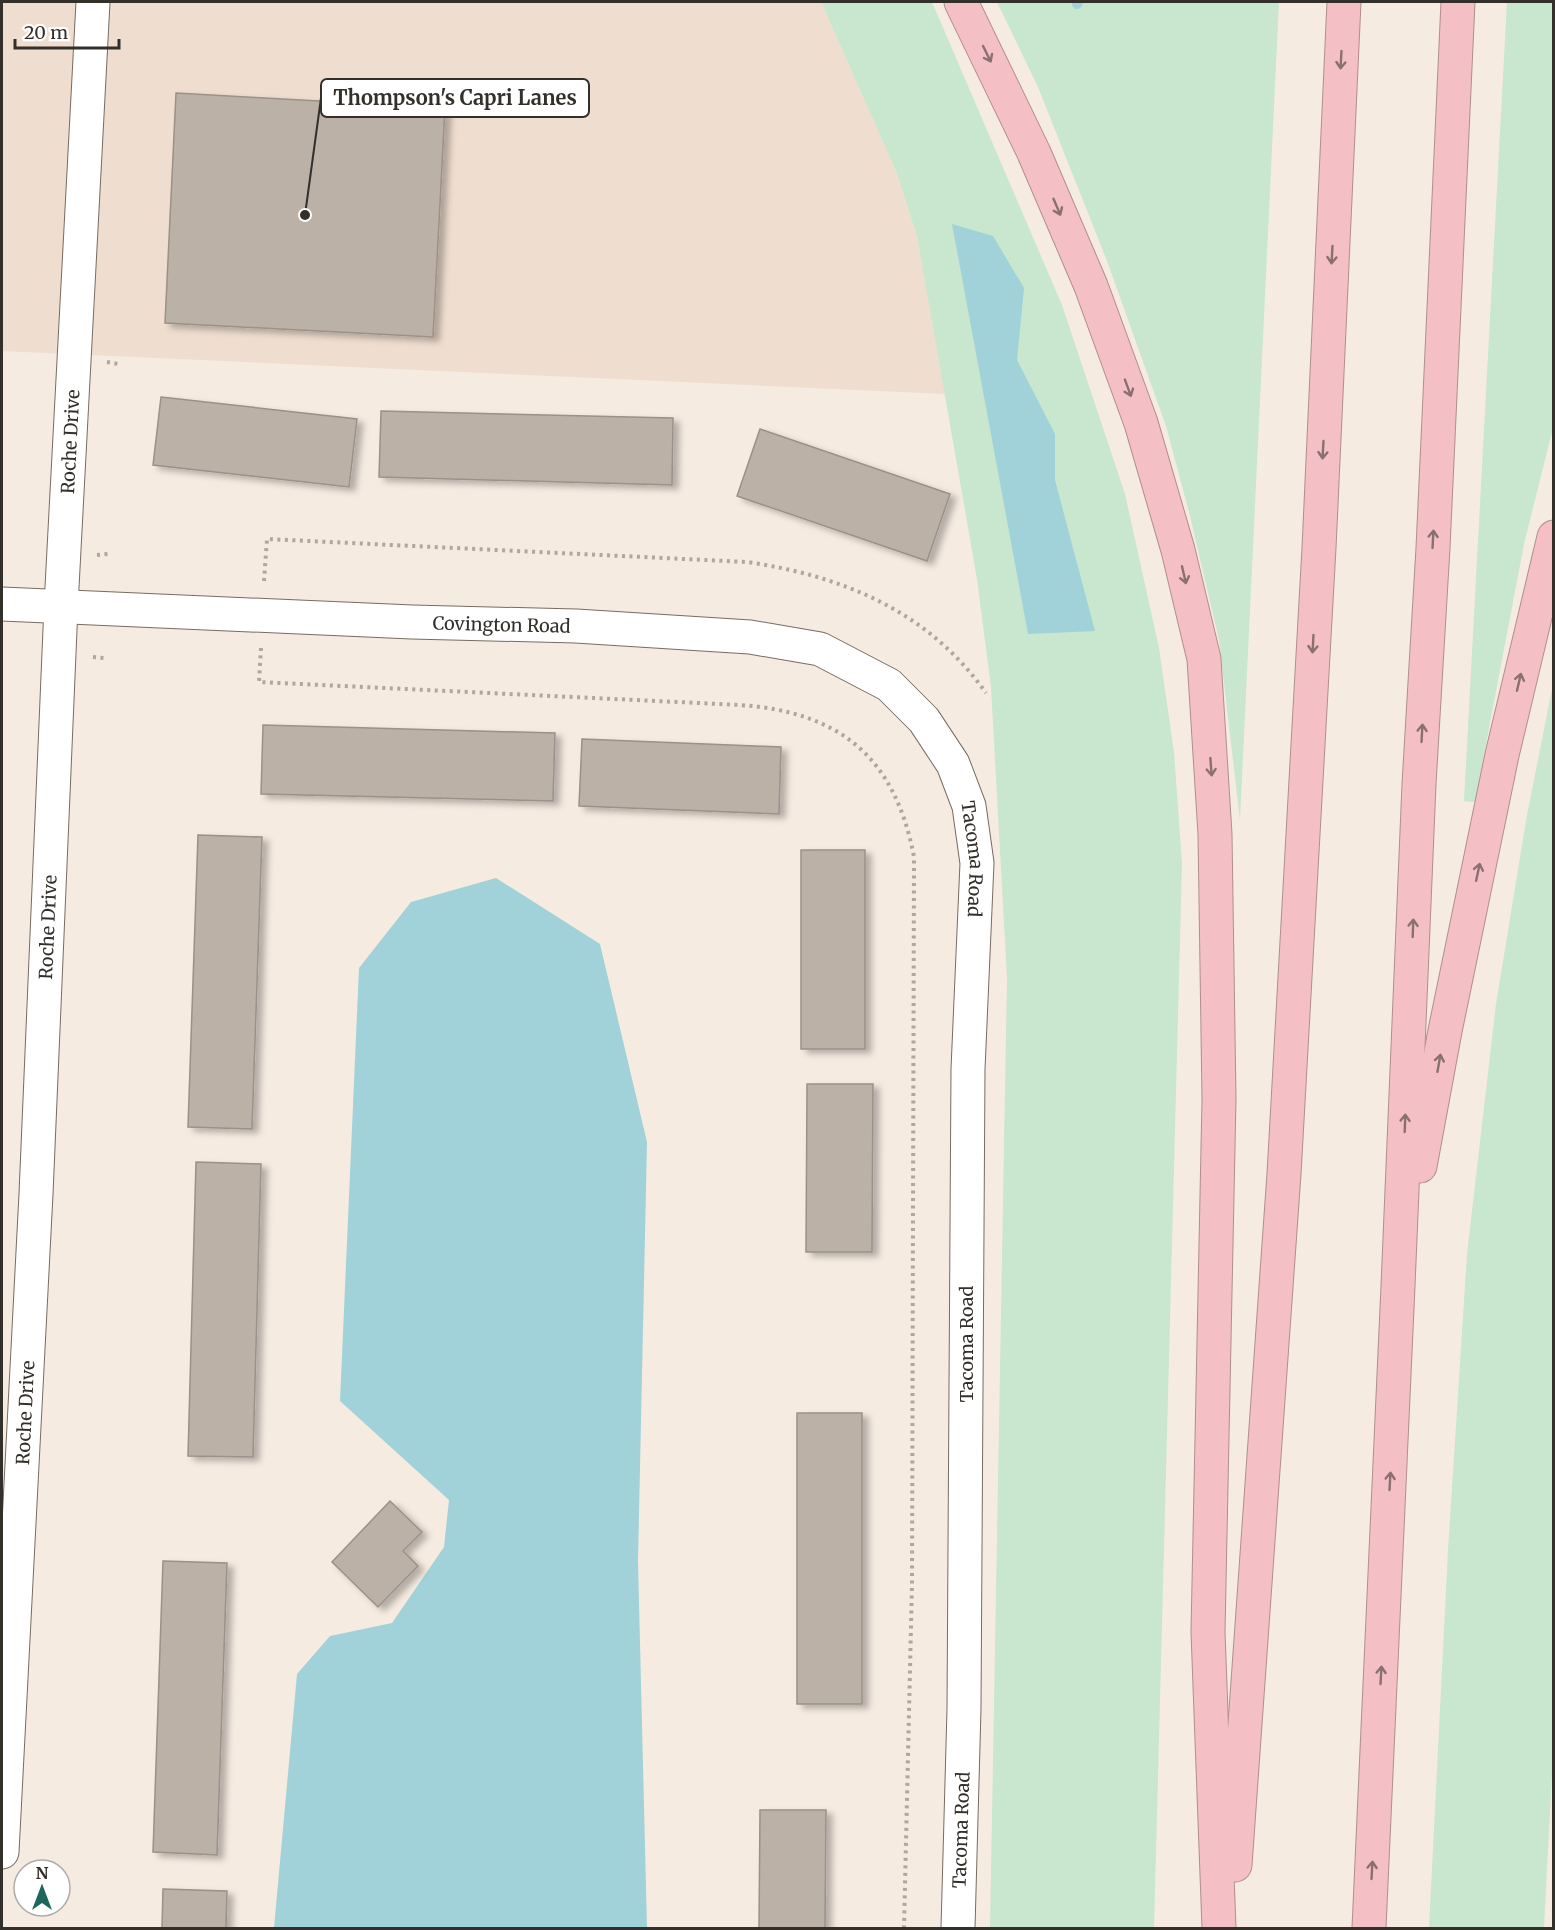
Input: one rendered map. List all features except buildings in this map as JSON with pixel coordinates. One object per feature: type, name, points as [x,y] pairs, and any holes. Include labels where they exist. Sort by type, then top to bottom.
[{"type":"highway","points":[[961,2],[1034,153],[1091,285],[1141,423],[1178,550],[1204,659],[1215,834],[1219,1099],[1208,1632],[1219,1929]]},
{"type":"highway","points":[[1232,1929],[1234,1871],[1284,1174],[1318,560],[1344,2]]},
{"type":"highway","points":[[1369,1929],[1419,784],[1433,548],[1458,2]]},
{"type":"highway","points":[[1398,1286],[1454,985],[1502,755],[1554,537]]},
{"type":"street","name":"Roche Drive","points":[[2,1852],[36,1194],[61,606],[93,2]]},
{"type":"street","name":"Covington Road","points":[[2,604],[412,622],[576,626],[750,638],[820,649],[889,685],[924,720],[954,764]]},
{"type":"street","name":"Tacoma Road","points":[[954,764],[969,806],[977,863],[968,1069],[964,1698],[958,1929]]},
{"type":"path","points":[[264,585],[267,539],[747,562],[775,566],[838,583],[869,595],[893,608],[946,647],[971,672],[986,693]]},
{"type":"path","points":[[261,647],[259,682],[740,705],[788,710],[815,720],[837,732],[865,752],[882,770],[899,801],[909,828],[914,857],[912,1572],[904,1929]]},
{"type":"shaded area","points":[[2,2],[821,2],[896,171],[917,236],[945,394],[2,351]]},
{"type":"green space","points":[[821,2],[932,2],[1062,305],[1125,494],[1159,648],[1174,752],[1182,863],[1154,1928],[990,1928],[1007,978],[991,687],[977,579],[917,236],[896,171]]},
{"type":"green space","points":[[997,2],[1279,2],[1240,820],[1219,640],[1166,426],[1107,261],[1038,87]]},
{"type":"green space","points":[[1507,2],[1553,2],[1553,428],[1524,544],[1475,802],[1464,801]]},
{"type":"green space","points":[[1553,684],[1554,1733],[1544,1928],[1429,1928],[1448,1550],[1467,1254],[1496,1004],[1527,815]]},
{"type":"water","points":[[952,224],[993,236],[1024,288],[1017,360],[1055,434],[1055,480],[1095,631],[1028,634]]},
{"type":"water","points":[[496,878],[600,944],[647,1142],[638,1561],[647,1928],[274,1928],[297,1674],[330,1636],[392,1623],[444,1547],[449,1500],[340,1401],[359,968],[411,902]]},
{"type":"place","name":"Thompson's Capri Lanes","points":[[305,215]]}]
